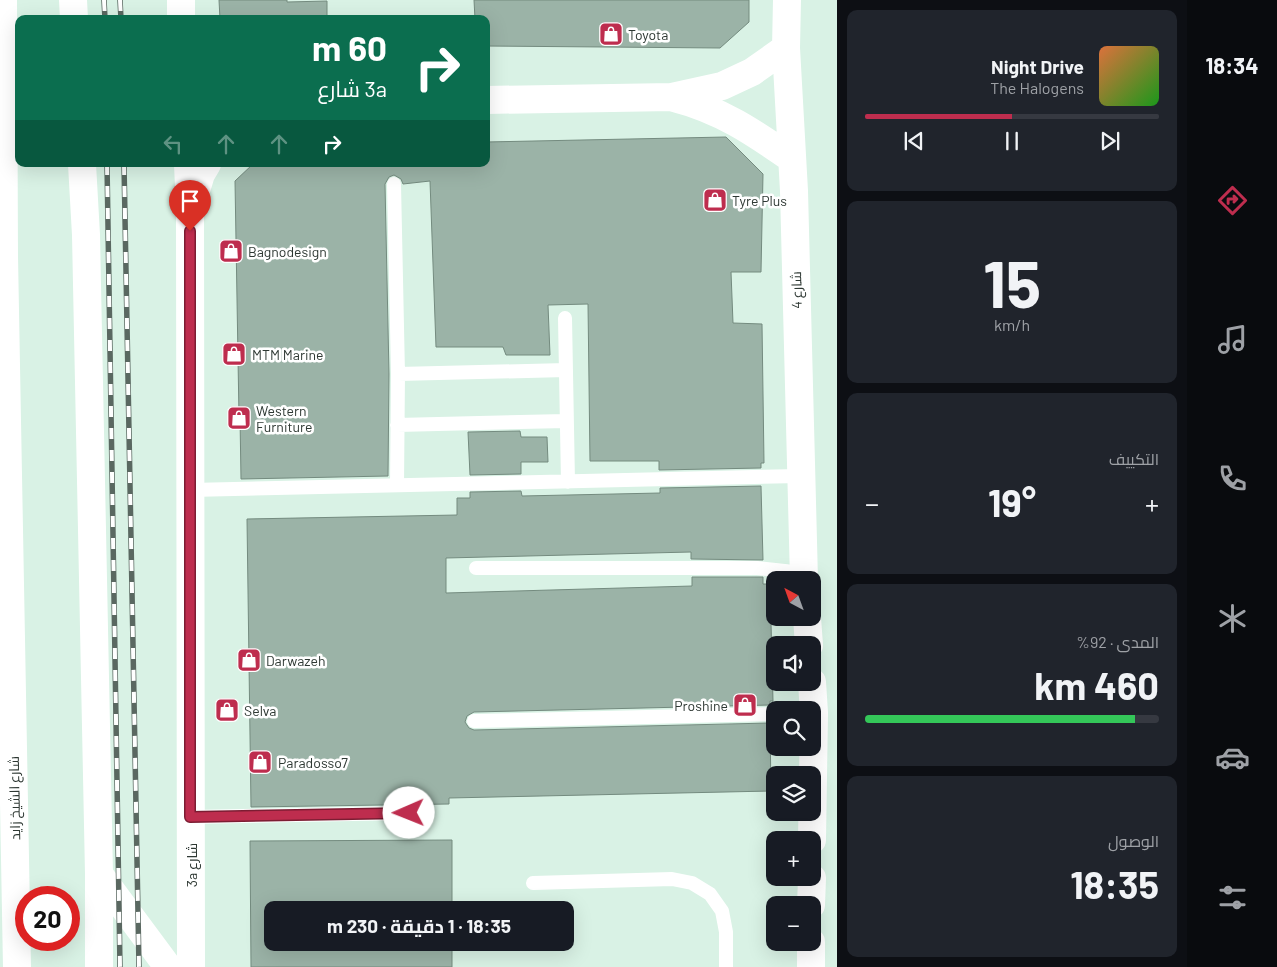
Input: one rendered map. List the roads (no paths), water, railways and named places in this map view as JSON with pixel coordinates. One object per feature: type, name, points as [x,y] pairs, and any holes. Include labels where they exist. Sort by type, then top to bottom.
[{"type":"main road","name":"شارع الشيخ زايد","points":[[2,0],[4,275],[16,967]]},
{"type":"main road","points":[[73,0],[74,15]]},
{"type":"main road","points":[[181,0],[181,15]]},
{"type":"main road","points":[[181,0],[187,15]]},
{"type":"main road","name":"شارع 4","points":[[787,0],[786,48],[792,159],[804,571]]},
{"type":"main road","points":[[490,100],[672,98],[722,86],[752,72],[786,48]]},
{"type":"main road","points":[[672,98],[722,114],[758,135],[792,159]]},
{"type":"main road","points":[[82,167],[86,255],[99,874],[99,967]]},
{"type":"main road","name":"3a شارع","points":[[188,167],[190,211],[191,967]]},
{"type":"main road","points":[[190,211],[204,167]]},
{"type":"main road","points":[[812,831],[813,756]]},
{"type":"main road","points":[[99,874],[168,967]]},
{"type":"main road","points":[[810,951],[811,967]]},
{"type":"lane","points":[[394,184],[398,374],[397,485]]},
{"type":"lane","points":[[565,318],[568,482]]},
{"type":"lane","points":[[398,374],[566,370]]},
{"type":"lane","points":[[398,425],[566,421]]},
{"type":"lane","points":[[190,490],[800,476]]},
{"type":"lane","points":[[476,568],[757,568],[775,571]]},
{"type":"lane","points":[[474,721],[766,714]]},
{"type":"lane","points":[[190,817],[409,813]]},
{"type":"lane","points":[[533,883],[672,879],[692,882],[710,894],[722,911],[726,932],[726,967]]},
{"type":"railway","points":[[104,0],[105,15]]},
{"type":"railway","points":[[120,0],[121,15]]},
{"type":"railway","points":[[107,167],[120,967]]},
{"type":"railway","points":[[124,167],[139,967]]},
{"type":"place","name":"Toyota","points":[[611,34]]},
{"type":"place","name":"Tyre Plus","points":[[715,200]]},
{"type":"place","name":"Bagnodesign","points":[[231,251]]},
{"type":"place","name":"MTM Marine","points":[[234,354]]},
{"type":"place","name":"Western Furniture","points":[[239,418]]},
{"type":"place","name":"Darwazeh","points":[[249,660]]},
{"type":"place","name":"Proshine","points":[[745,705]]},
{"type":"place","name":"Selva","points":[[227,710]]},
{"type":"place","name":"Paradosso7","points":[[260,762]]}]
